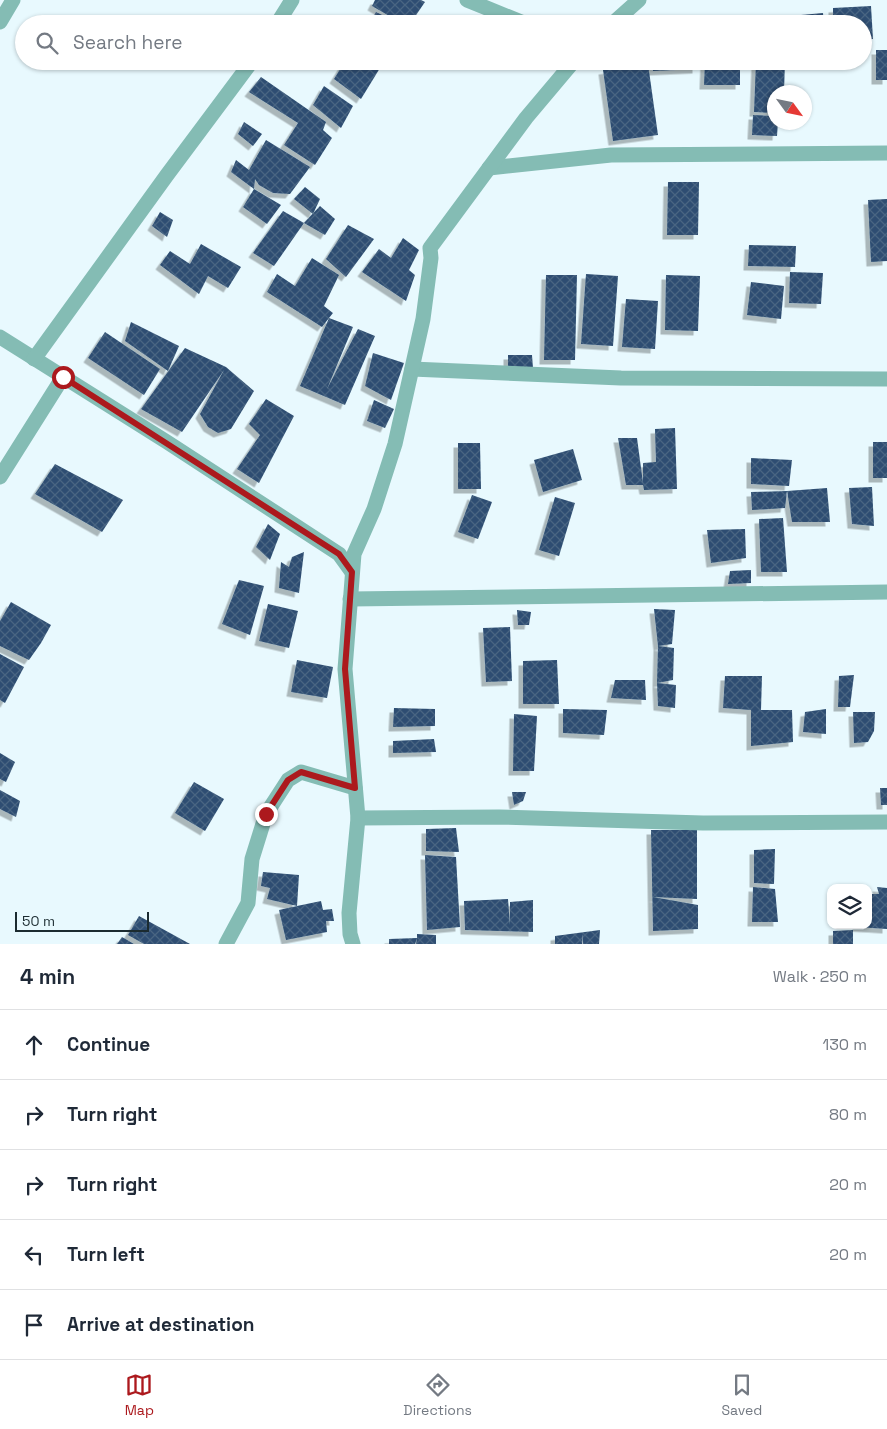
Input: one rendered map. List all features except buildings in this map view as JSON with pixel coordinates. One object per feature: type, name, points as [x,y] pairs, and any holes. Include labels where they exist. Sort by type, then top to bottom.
[{"type":"street","points":[[0,22],[13,0]]},
{"type":"street","points":[[283,15],[292,0]]},
{"type":"street","points":[[467,0],[504,15]]},
{"type":"street","points":[[622,15],[639,0]]},
{"type":"street","points":[[34,359],[245,70]]},
{"type":"street","points":[[353,944],[350,934],[349,912],[358,818],[345,669],[354,554],[374,509],[392,453],[423,319],[431,258],[430,248],[526,118],[565,70]]},
{"type":"street","points":[[489,168],[611,154],[887,153]]},
{"type":"street","points":[[0,337],[339,554],[352,572]]},
{"type":"street","points":[[412,369],[621,378],[887,379]]},
{"type":"street","points":[[0,478],[63,377]]},
{"type":"street","points":[[339,554],[356,549]]},
{"type":"street","points":[[350,599],[887,592]]},
{"type":"street","points":[[226,944],[248,903],[252,859],[266,814],[288,780],[301,772],[355,788]]},
{"type":"street","points":[[358,818],[499,817],[703,822],[887,822]]},
{"type":"route","points":[[63,377],[339,554],[352,572],[345,669],[355,788],[301,772],[288,780],[266,814]]}]
